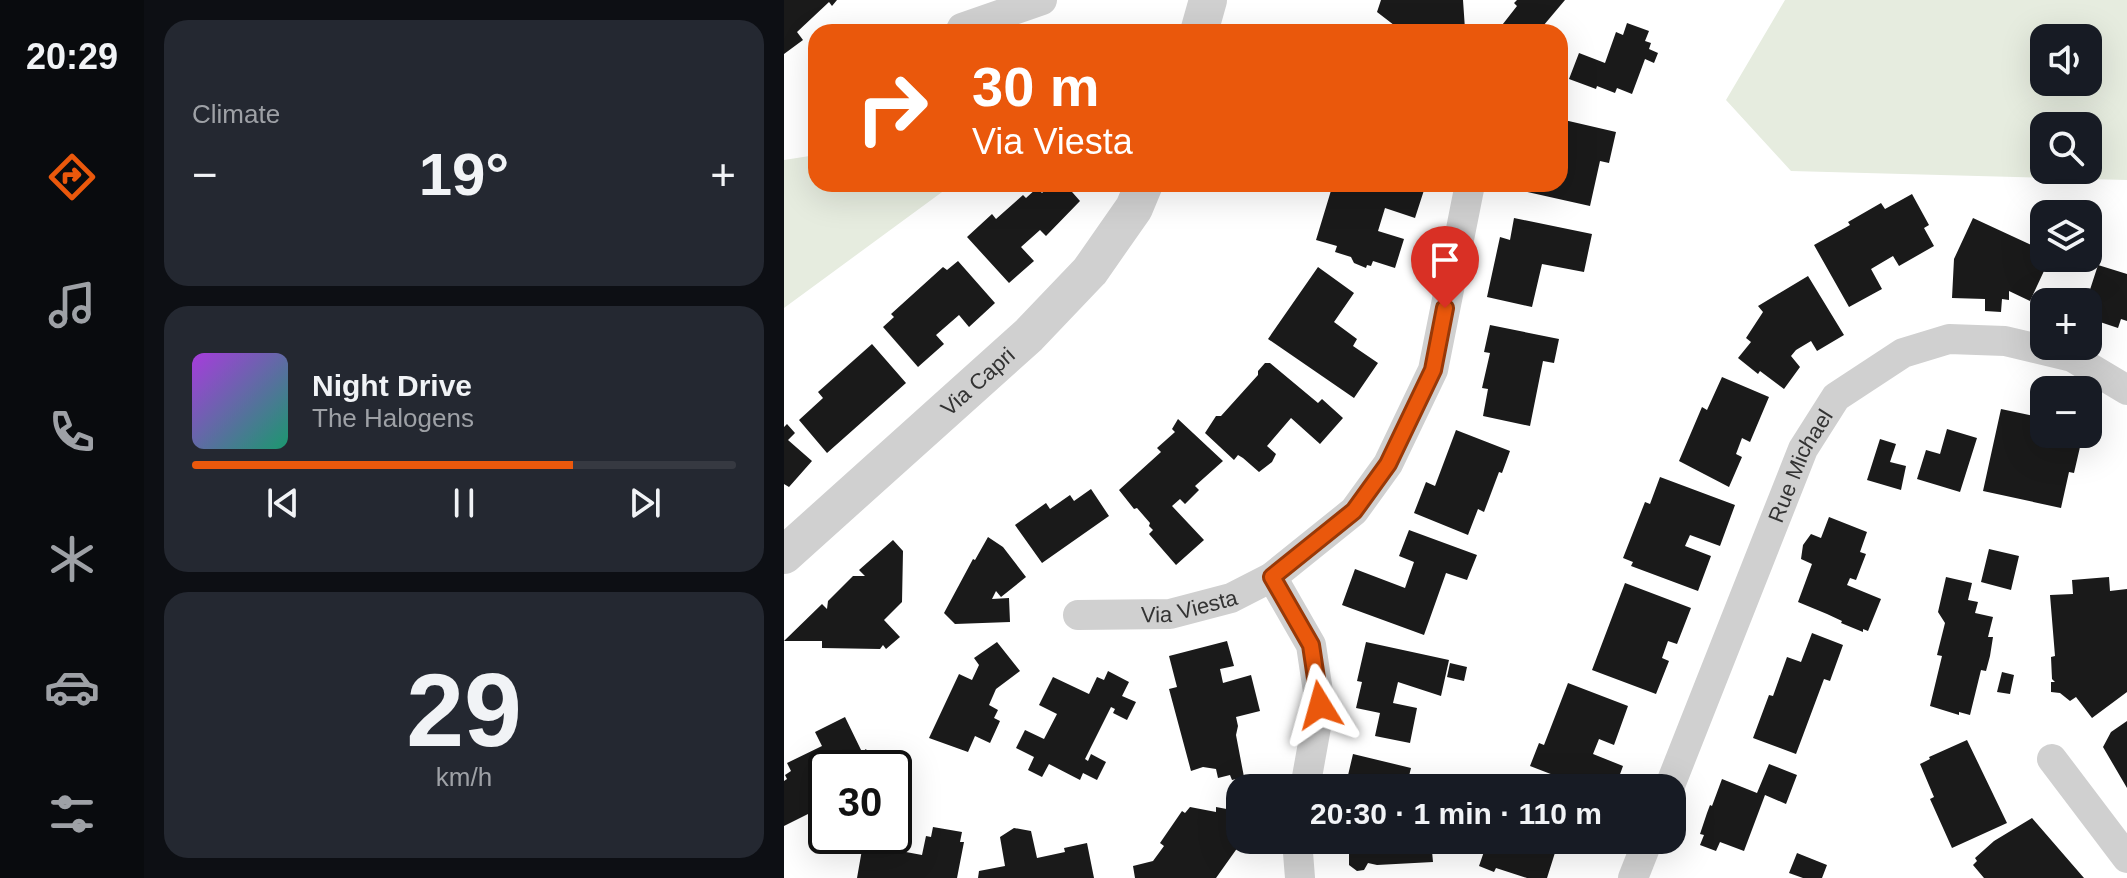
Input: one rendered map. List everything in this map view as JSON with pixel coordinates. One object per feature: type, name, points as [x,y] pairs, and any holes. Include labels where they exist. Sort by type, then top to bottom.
[{"type":"street","points":[[973,24],[1042,0]]},
{"type":"street","points":[[1201,24],[1208,0]]},
{"type":"street","name":"Via Capri","points":[[784,555],[1029,335],[1090,271],[1134,208],[1141,192]]},
{"type":"street","name":"Via Viesta","points":[[1078,615],[1170,614],[1231,598],[1272,577],[1354,511],[1388,464],[1433,370],[1468,192]]},
{"type":"street","name":"Rue Michael","points":[[1675,774],[1803,449],[1836,397],[1903,353],[1949,339],[2005,341],[2072,357],[2127,390]]},
{"type":"street","points":[[1272,577],[1311,645],[1320,705],[1308,774]]},
{"type":"street","points":[[2052,759],[2127,858]]},
{"type":"street","points":[[1298,854],[1300,878]]},
{"type":"street","points":[[1633,878],[1642,854]]},
{"type":"shaded area","points":[[1785,0],[2127,0],[2127,180],[2102,179],[2102,112],[2030,112],[2030,177],[1791,171],[1726,100]]},
{"type":"shaded area","points":[[808,156],[808,192],[942,192],[784,308],[784,160]]},
{"type":"building","points":[[784,0],[837,0],[832,6],[829,2],[797,32],[803,40],[784,54]]},
{"type":"building","points":[[1381,0],[1463,0],[1465,24],[1393,24],[1377,12]]},
{"type":"building","points":[[1517,0],[1565,0],[1545,24],[1503,24],[1517,6],[1514,3]]},
{"type":"building","points":[[1627,23],[1649,31],[1645,41],[1651,43],[1649,49],[1658,53],[1654,63],[1645,59],[1632,94],[1617,88],[1615,93],[1597,86],[1596,89],[1569,79],[1579,53],[1605,63],[1616,32],[1623,35]]},
{"type":"building","points":[[1568,121],[1616,132],[1609,163],[1600,161],[1590,206],[1527,192],[1568,192]]},
{"type":"building","points":[[1033,192],[1072,192],[1080,201],[1046,236],[1040,230],[1021,247],[1034,261],[1009,283],[967,237],[992,214],[996,219],[1023,195],[1026,198]]},
{"type":"building","points":[[1331,192],[1423,192],[1415,218],[1385,208],[1378,231],[1404,239],[1395,268],[1373,261],[1366,268],[1354,263],[1351,257],[1335,252],[1337,246],[1316,240]]},
{"type":"building","points":[[1912,194],[1929,225],[1924,228],[1934,246],[1899,266],[1893,256],[1871,269],[1882,289],[1849,307],[1814,245],[1881,203],[1885,209]]},
{"type":"building","points":[[1514,218],[1592,234],[1584,272],[1542,264],[1532,307],[1487,297],[1500,237],[1510,240]]},
{"type":"building","points":[[1973,218],[2030,244],[2030,272],[2043,272],[2036,288],[2030,288],[2030,301],[2009,291],[2009,300],[2002,299],[2001,312],[1985,311],[1985,299],[1952,298],[1954,259]]},
{"type":"building","points":[[958,261],[995,303],[969,327],[959,315],[936,335],[944,344],[918,367],[883,327],[894,317],[891,314],[943,267],[947,270]]},
{"type":"building","points":[[2102,266],[2127,274],[2127,321],[2121,319],[2118,328],[2102,323],[2102,288],[2091,288],[2096,272],[2102,272]]},
{"type":"building","points":[[1318,267],[1354,293],[1334,322],[1357,339],[1353,346],[1378,363],[1354,398],[1268,339]]},
{"type":"building","points":[[1808,276],[1844,335],[1817,351],[1811,341],[1796,350],[1791,356],[1800,367],[1784,389],[1738,358],[1751,342],[1746,338],[1763,312],[1758,306]]},
{"type":"building","points":[[1490,325],[1559,339],[1554,363],[1543,361],[1530,426],[1483,416],[1488,389],[1482,388],[1490,353],[1484,352]]},
{"type":"building","points":[[872,344],[906,383],[827,453],[799,420],[823,398],[818,392]]},
{"type":"building","points":[[1265,363],[1270,363],[1318,403],[1322,399],[1343,418],[1320,444],[1291,418],[1267,446],[1276,454],[1272,462],[1259,472],[1238,455],[1234,460],[1205,433],[1216,416],[1221,416]]},
{"type":"building","points":[[1722,377],[1769,397],[1750,442],[1742,438],[1736,454],[1742,457],[1729,487],[1679,461],[1702,407],[1707,410]]},
{"type":"building","points":[[2001,409],[2030,415],[2030,448],[2080,448],[2074,473],[2069,472],[2061,508],[1983,491]]},
{"type":"building","points":[[1178,419],[1223,461],[1195,486],[1199,490],[1185,504],[1180,499],[1172,506],[1204,540],[1176,565],[1149,534],[1153,530],[1150,523],[1119,490],[1161,452],[1157,448],[1175,432],[1172,429]]},
{"type":"building","points":[[787,424],[795,433],[788,440],[812,461],[789,487],[784,484],[784,427]]},
{"type":"building","points":[[1947,429],[1977,438],[1960,492],[1917,479],[1926,450],[1940,454]]},
{"type":"building","points":[[1456,430],[1510,451],[1484,512],[1478,509],[1468,535],[1414,513],[1426,482],[1435,486]]},
{"type":"building","points":[[1880,439],[1896,444],[1890,462],[1906,466],[1901,490],[1867,480]]},
{"type":"building","points":[[1660,477],[1735,505],[1720,546],[1690,535],[1685,546],[1711,556],[1698,591],[1631,566],[1633,562],[1623,558],[1645,502],[1650,504]]},
{"type":"building","points":[[1091,489],[1109,516],[1042,563],[1015,525],[1046,503],[1050,509],[1070,495],[1074,501]]},
{"type":"building","points":[[1829,517],[1867,532],[1860,552],[1866,554],[1856,580],[1850,578],[1847,585],[1881,599],[1868,631],[1841,623],[1798,602],[1812,564],[1801,559],[1803,545],[1811,534],[1821,538]]},
{"type":"building","points":[[1409,530],[1477,555],[1467,580],[1446,573],[1424,635],[1342,605],[1355,569],[1405,588],[1414,562],[1399,556]]},
{"type":"building","points":[[988,537],[1003,547],[1026,577],[1001,597],[996,591],[992,599],[1009,598],[1010,622],[955,624],[944,613]]},
{"type":"building","points":[[893,540],[903,551],[902,602],[884,620],[900,637],[886,649],[883,645],[880,649],[822,648],[822,641],[784,641],[822,604],[827,609],[828,601],[853,576],[865,576],[859,570]]},
{"type":"building","points":[[1989,549],[2019,556],[2011,590],[1981,582]]},
{"type":"building","points":[[1946,577],[1972,583],[1968,600],[1978,602],[1975,613],[1993,617],[1988,637],[1993,637],[1990,656],[1986,671],[1981,670],[1970,715],[1959,712],[1959,715],[1930,706],[1942,656],[1937,655],[1945,623],[1938,612]]},
{"type":"building","points":[[2109,577],[2110,591],[2127,589],[2127,692],[2092,718],[2076,697],[2070,701],[2060,693],[2051,692],[2051,682],[2055,682],[2052,679],[2051,657],[2055,656],[2050,595],[2073,594],[2072,580]]},
{"type":"building","points":[[1625,583],[1691,608],[1677,644],[1668,641],[1662,658],[1669,661],[1656,694],[1592,670]]},
{"type":"building","points":[[1812,633],[1843,645],[1830,681],[1824,679],[1796,754],[1753,738],[1787,657],[1801,662]]},
{"type":"building","points":[[1227,641],[1234,666],[1220,669],[1223,683],[1251,675],[1260,711],[1236,717],[1243,774],[1226,774],[1218,778],[1216,769],[1203,767],[1191,771],[1169,689],[1177,687],[1169,656]]},
{"type":"building","points":[[997,642],[1020,671],[996,689],[989,705],[998,710],[994,718],[1000,721],[990,743],[975,736],[968,752],[929,738],[959,674],[972,680],[979,665],[974,658]]},
{"type":"building","points":[[1366,642],[1449,660],[1441,696],[1398,682],[1393,703],[1417,708],[1410,743],[1375,736],[1380,713],[1356,708],[1362,682],[1357,681]]},
{"type":"building","points":[[1450,663],[1467,667],[1464,681],[1447,677]]},
{"type":"building","points":[[1108,671],[1129,682],[1122,696],[1136,702],[1127,720],[1113,713],[1115,709],[1111,707],[1085,759],[1088,761],[1091,754],[1106,762],[1097,780],[1083,773],[1080,780],[1049,764],[1042,777],[1028,770],[1034,757],[1016,748],[1025,730],[1044,739],[1057,714],[1039,705],[1053,677],[1089,694],[1097,677],[1104,680]]},
{"type":"building","points":[[2002,672],[2014,675],[2010,694],[1997,692]]},
{"type":"building","points":[[1568,683],[1628,706],[1614,745],[1599,739],[1593,754],[1623,766],[1620,774],[1551,774],[1530,766],[1539,743],[1544,745]]},
{"type":"building","points":[[845,717],[861,750],[814,750],[822,746],[815,732]]},
{"type":"building","points":[[2127,721],[2127,788],[2103,747],[2111,732]]},
{"type":"building","points":[[1967,740],[2007,823],[1952,848],[1930,799],[1934,797],[1920,764]]},
{"type":"building","points":[[808,753],[808,814],[784,826],[784,781],[787,779],[785,775],[791,771],[787,763]]},
{"type":"building","points":[[1353,754],[1411,768],[1410,774],[1348,774]]},
{"type":"building","points":[[1769,764],[1797,775],[1786,804],[1765,795],[1744,851],[1720,842],[1716,851],[1700,845],[1707,813],[1722,779],[1757,793]]},
{"type":"building","points":[[1190,807],[1216,812],[1216,807],[1226,809],[1226,854],[1233,854],[1216,878],[1135,878],[1133,866],[1153,861],[1164,846],[1160,843],[1182,811],[1185,813]]},
{"type":"building","points":[[2032,818],[2084,878],[1984,878],[1973,865],[1977,861],[1975,858],[1994,841]]},
{"type":"building","points":[[933,827],[962,832],[960,842],[964,842],[957,878],[857,878],[861,854],[922,855],[926,836],[931,837]]},
{"type":"building","points":[[1014,828],[1031,831],[1037,858],[1087,843],[1094,878],[978,878],[979,871],[1005,866],[1000,837]]},
{"type":"building","points":[[1797,853],[1827,865],[1822,878],[1803,878],[1789,873]]},
{"type":"building","points":[[1349,854],[1432,854],[1433,862],[1368,863],[1364,870],[1357,871],[1349,865]]},
{"type":"building","points":[[1483,854],[1555,854],[1547,878],[1527,878],[1479,866]]},
{"type":"route","points":[[1320,705],[1311,645],[1272,577],[1354,511],[1388,464],[1433,370],[1445,308]]}]
